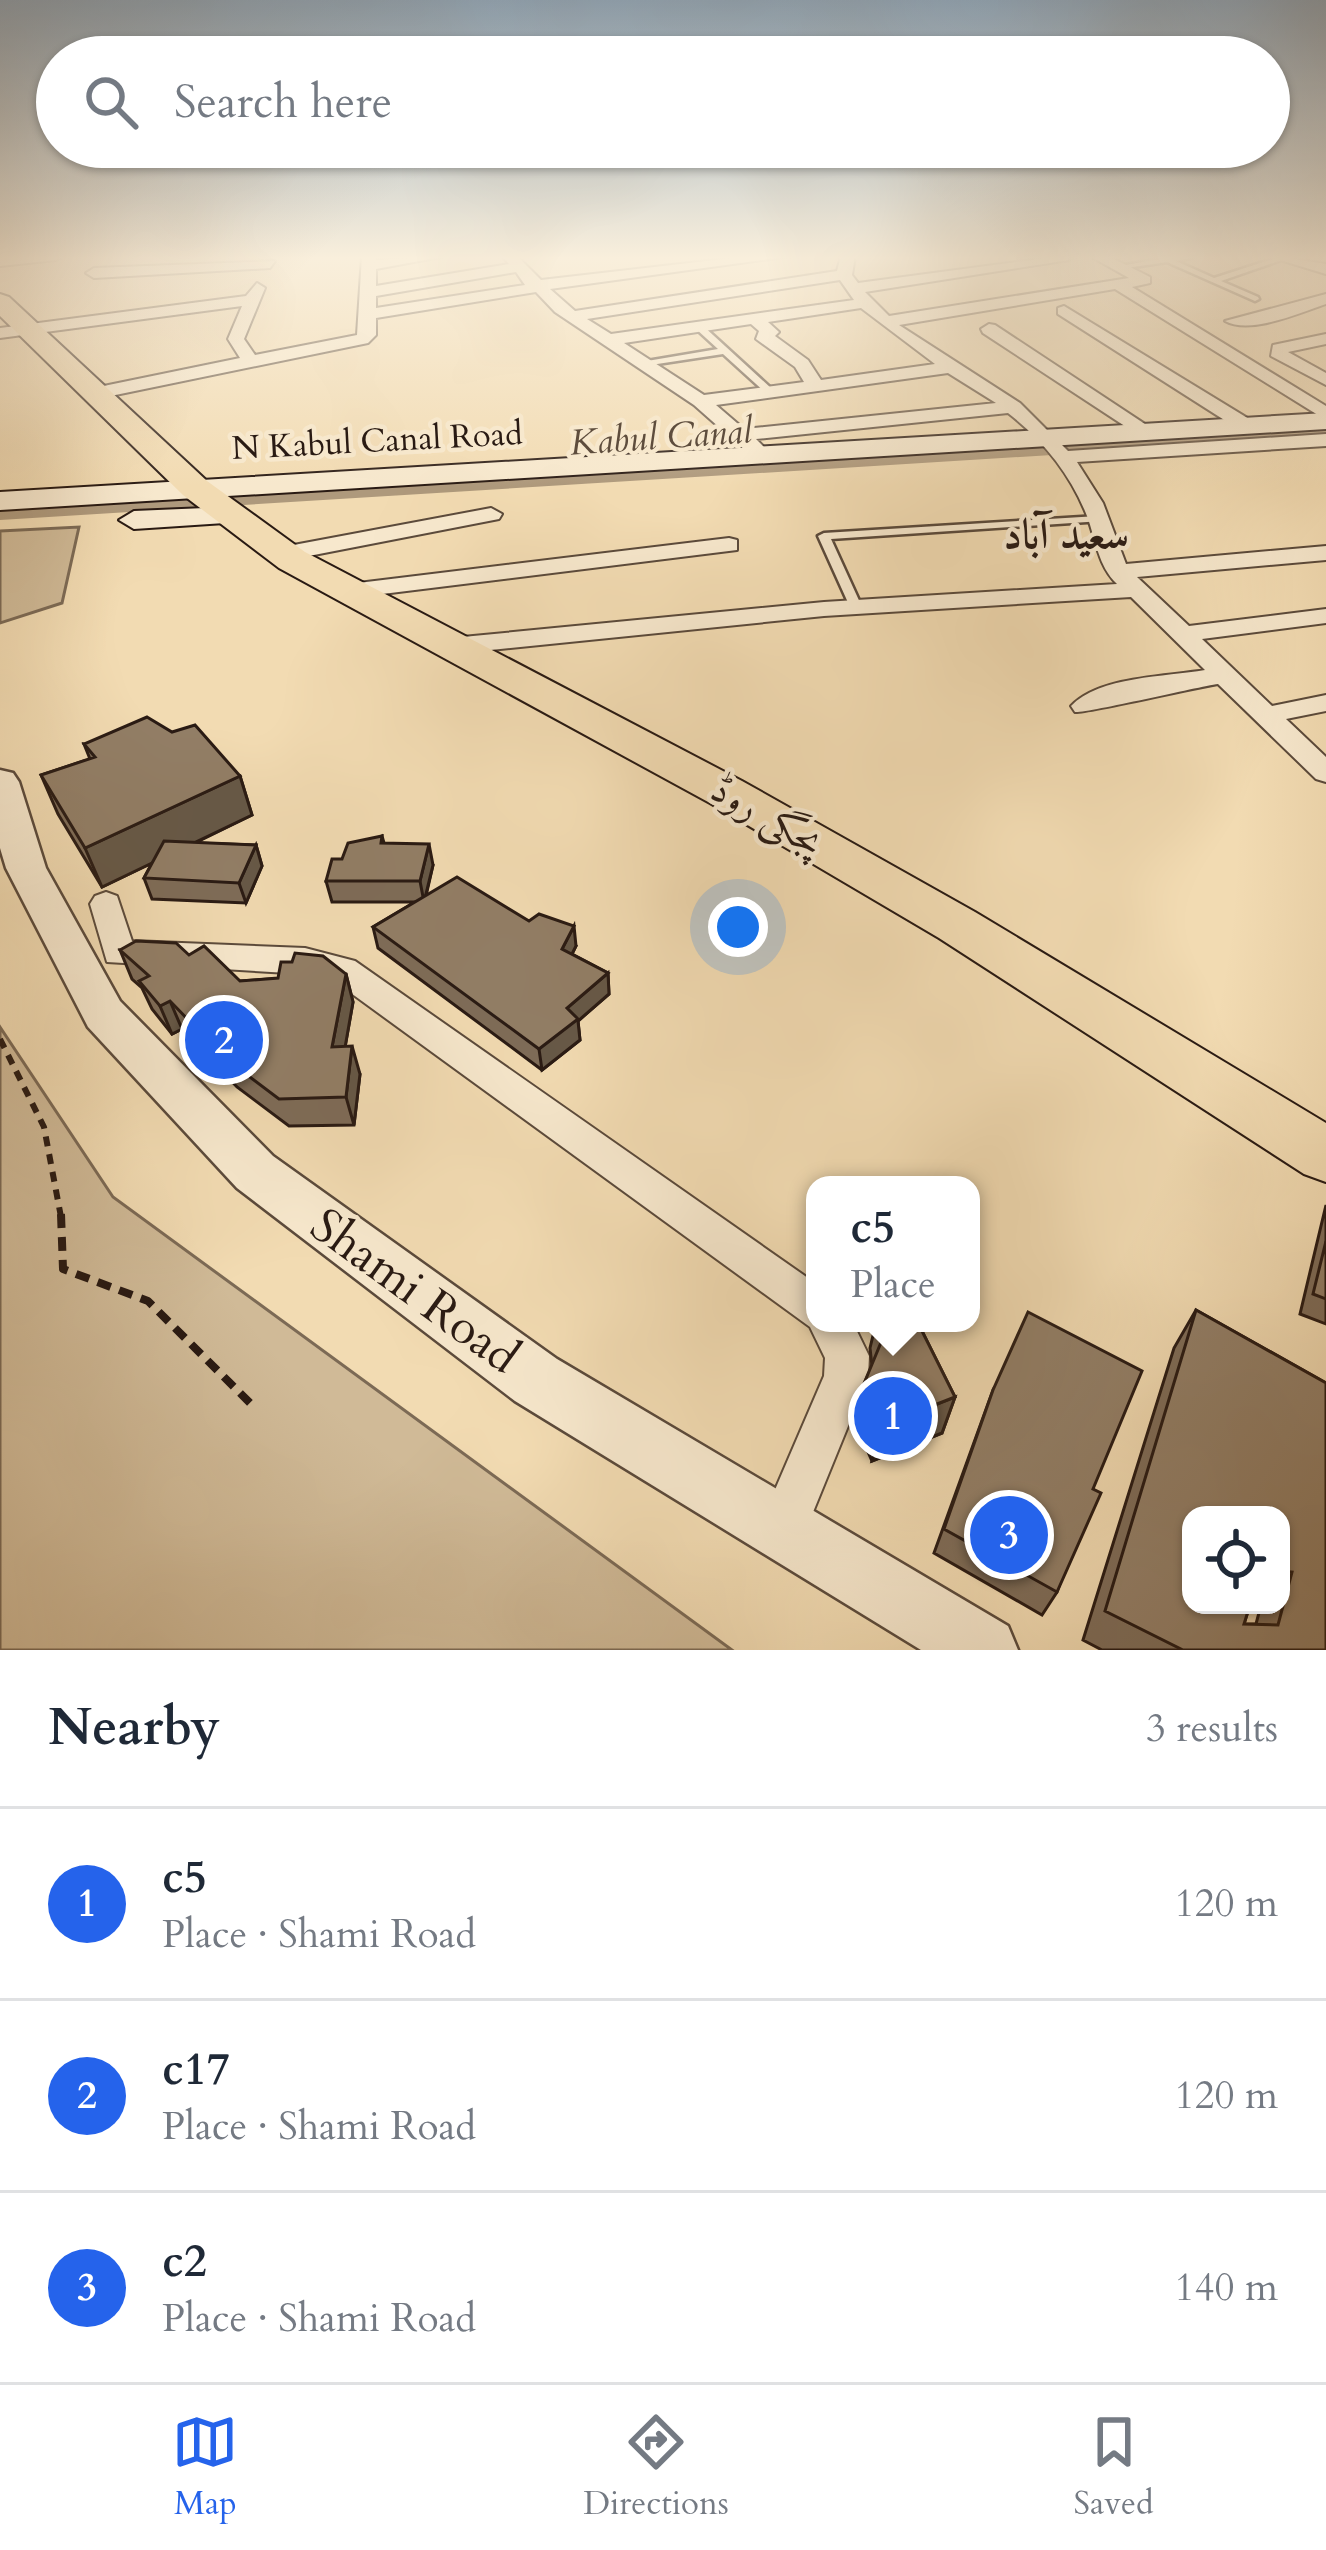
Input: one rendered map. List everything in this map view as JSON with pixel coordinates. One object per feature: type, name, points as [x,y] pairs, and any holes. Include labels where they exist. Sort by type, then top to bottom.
[{"type":"main road","name":"پجگی روڈ","points":[[17,333],[96,393],[209,496],[284,554],[726,792],[957,925],[1326,1155]]},
{"type":"main road","name":"N Kabul Canal Road","points":[[209,496],[762,455],[1053,446],[1326,417]]},
{"type":"main road","points":[[0,501],[209,496]]},
{"type":"main road","points":[[0,526],[209,496]]},
{"type":"street","points":[[238,333],[236,339],[251,362]]},
{"type":"street","points":[[96,393],[362,339],[368,333]]},
{"type":"street","points":[[597,333],[701,401],[762,455]]},
{"type":"street","points":[[606,340],[652,333]]},
{"type":"street","points":[[768,333],[762,335],[802,364],[815,385]]},
{"type":"street","points":[[899,333],[1013,407],[1053,446],[1098,519],[1103,546],[1127,581],[1326,773]]},
{"type":"street","points":[[995,333],[1147,433]]},
{"type":"street","points":[[1099,333],[1247,426]]},
{"type":"street","points":[[1211,333],[1326,417]]},
{"type":"street","points":[[1326,339],[1280,349],[1280,356],[1326,380]]},
{"type":"street","points":[[701,401],[948,368]]},
{"type":"street","points":[[738,435],[1013,407]]},
{"type":"street","points":[[1053,446],[1326,440]]},
{"type":"street","points":[[284,554],[491,514]]},
{"type":"street","points":[[350,591],[729,544]]},
{"type":"street","points":[[452,646],[1127,581],[1326,553]]},
{"type":"street","points":[[1179,635],[1326,616]]},
{"type":"street","points":[[1084,706],[1103,696],[1223,675]]},
{"type":"street","points":[[1266,715],[1326,703]]},
{"type":"street","name":"Shami Road","points":[[0,782],[26,868],[104,1014],[255,1172],[536,1380],[984,1650]]},
{"type":"street","points":[[106,904],[119,953],[305,961],[343,970],[806,1302]]},
{"type":"street","points":[[783,1527],[846,1378],[847,1356],[835,1332]]},
{"type":"lane","points":[[705,333],[769,391]]},
{"type":"lane","points":[[646,364],[724,351]]},
{"type":"lane","points":[[856,607],[824,536],[1098,519]]},
{"type":"path","points":[[0,1040],[44,1127],[61,1204],[63,1269],[148,1301],[253,1406]]},
{"type":"shaded area","points":[[79,527],[62,603],[0,623],[0,531]]},
{"type":"shaded area","points":[[0,1027],[113,1197],[732,1650],[0,1650]]},
{"type":"building","points":[[147,717],[172,732],[195,725],[240,776],[85,848],[41,775],[95,757],[84,744]]},
{"type":"building","points":[[382,836],[381,843],[429,844],[420,881],[326,881],[332,859],[342,859],[348,843]]},
{"type":"building","points":[[164,841],[256,845],[239,883],[144,878]]},
{"type":"building","points":[[457,877],[529,921],[539,914],[574,926],[562,949],[608,973],[567,1008],[578,1019],[539,1049],[373,927]]},
{"type":"building","points":[[136,941],[176,943],[189,955],[204,946],[240,981],[278,978],[281,962],[292,962],[295,953],[323,956],[346,974],[332,1047],[352,1046],[346,1097],[279,1099],[226,1059],[170,1001],[160,1006],[139,981],[149,976],[120,950]]},
{"type":"building","points":[[1326,1241],[1326,1299],[1313,1294]]},
{"type":"building","points":[[1196,1310],[1326,1383],[1326,1650],[1183,1650],[1105,1611]]},
{"type":"building","points":[[1028,1312],[1142,1371],[1093,1489],[1101,1493],[1057,1592],[944,1529],[993,1390]]},
{"type":"building","points":[[881,1332],[922,1332],[955,1397],[881,1426],[863,1386]]},
{"type":"waterway","name":"Kabul Canal","points":[[0,514],[1326,433]]},
{"type":"place","name":"c17","points":[[224,1040]]},
{"type":"place","name":"c5","points":[[893,1416]]},
{"type":"place","name":"c2","points":[[1009,1535]]},
{"type":"district","name":"سعید آباد","points":[[1066,534]]}]
